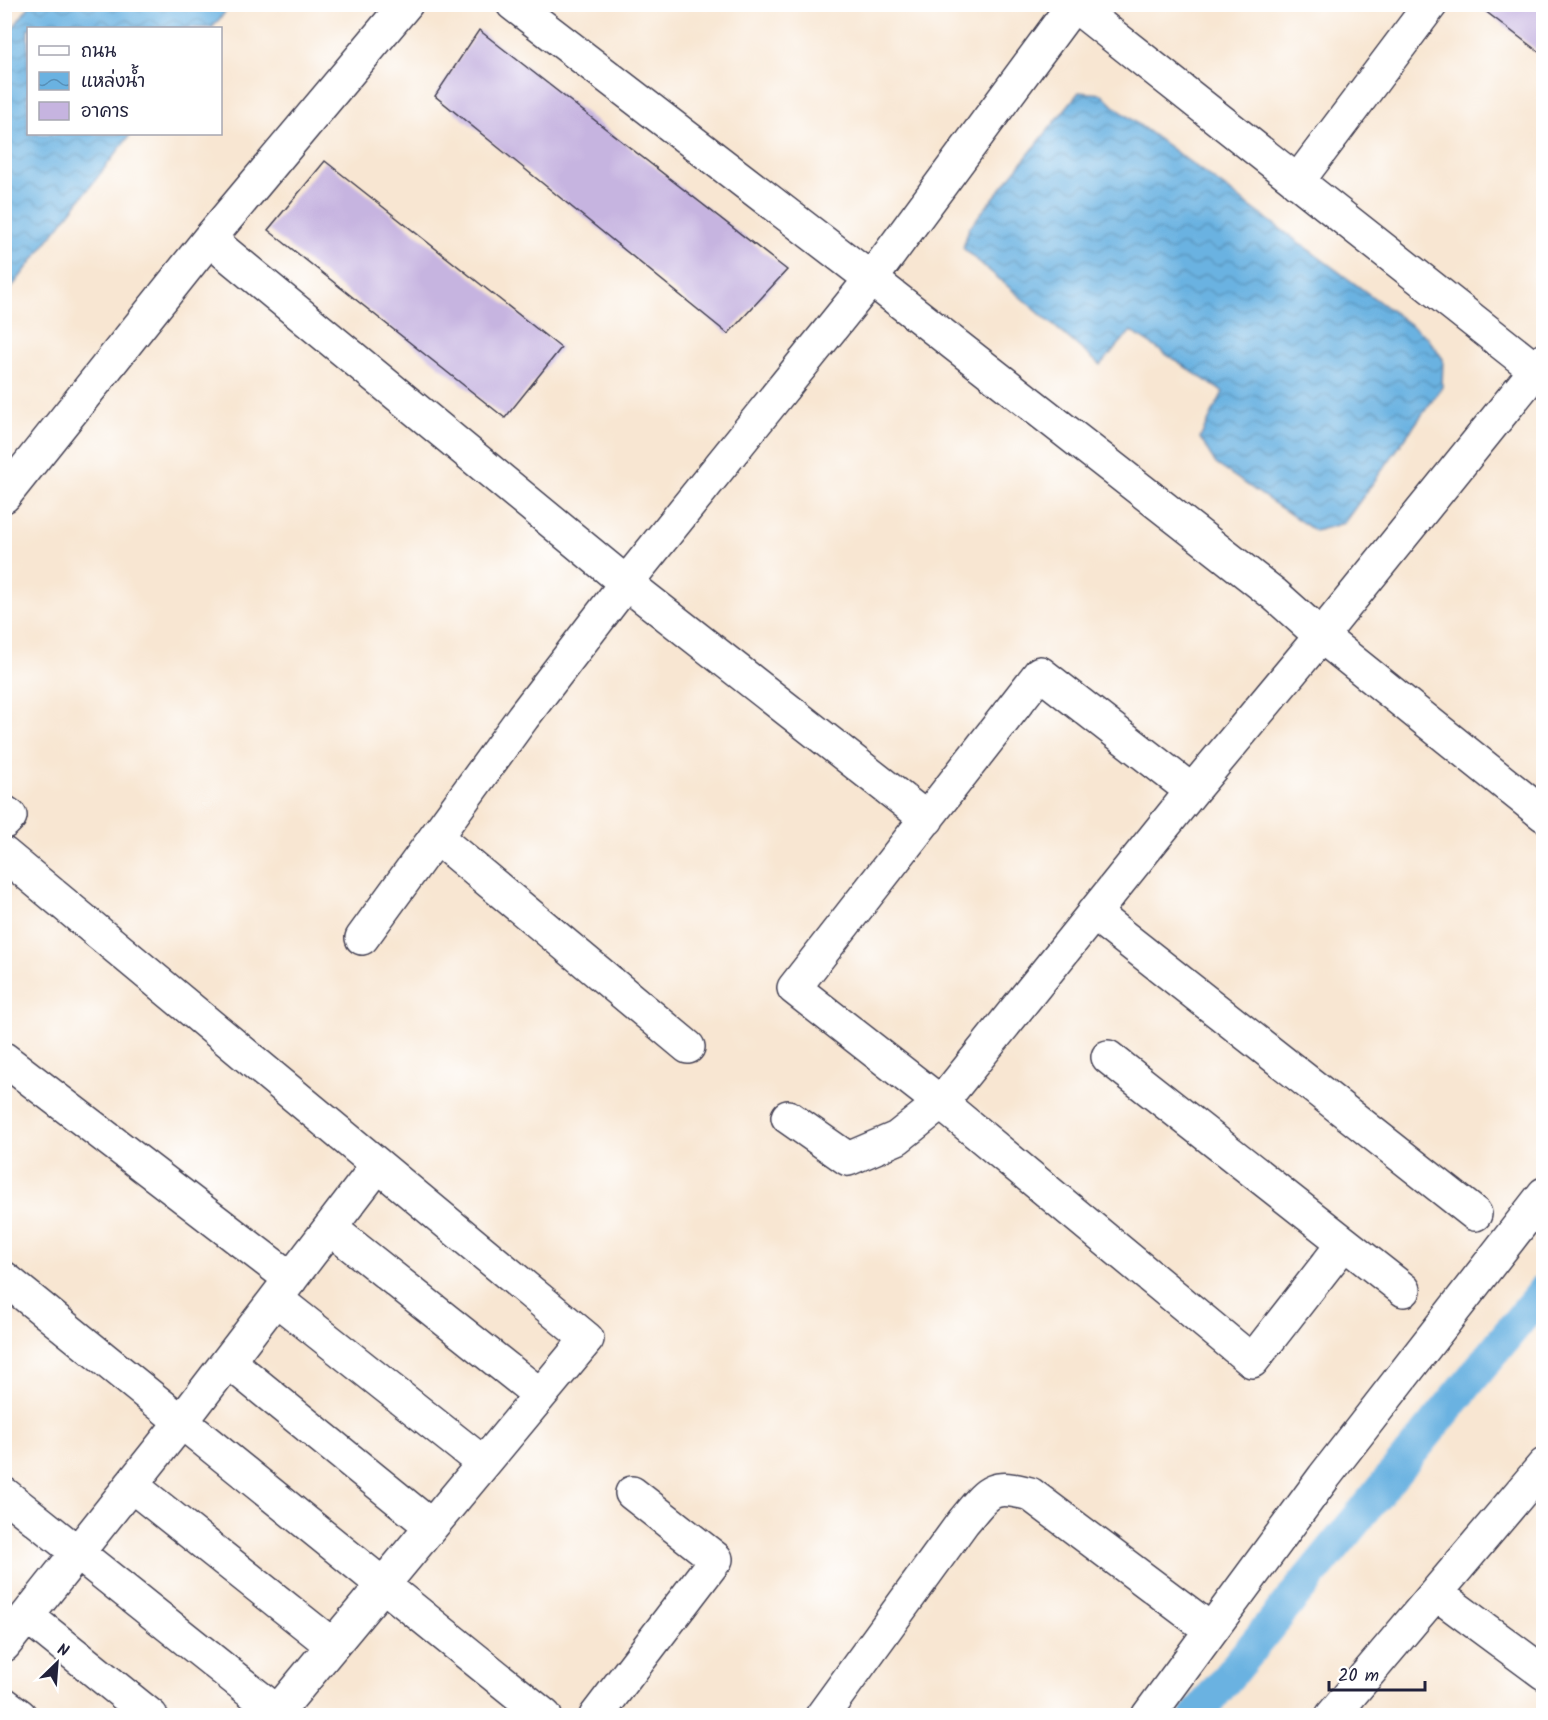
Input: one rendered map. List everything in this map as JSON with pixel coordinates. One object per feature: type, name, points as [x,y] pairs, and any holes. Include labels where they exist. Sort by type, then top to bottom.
[{"type":"street","points":[[4,496],[209,239],[406,4]]},
{"type":"street","points":[[513,4],[872,279],[1274,594],[1321,636],[1544,815]]},
{"type":"street","points":[[362,938],[523,717],[626,583],[872,279],[1074,5],[1297,182],[1540,365],[941,1103],[897,1138],[848,1160],[788,1117]]},
{"type":"street","points":[[1297,182],[1423,7]]},
{"type":"street","points":[[209,239],[626,583],[927,819]]},
{"type":"street","points":[[1192,791],[1040,673],[794,988],[941,1103],[1252,1362],[1344,1243]]},
{"type":"street","points":[[4,812],[10,816],[4,822]]},
{"type":"street","points":[[436,837],[688,1047]]},
{"type":"street","points":[[4,854],[587,1340],[275,1714],[4,1494]]},
{"type":"street","points":[[1093,913],[1475,1214]]},
{"type":"street","points":[[1108,1057],[1404,1290]]},
{"type":"street","points":[[4,1059],[283,1289],[483,1463]]},
{"type":"street","points":[[4,1645],[182,1421],[378,1165]]},
{"type":"street","points":[[1148,1716],[1324,1477],[1544,1194]]},
{"type":"street","points":[[330,1228],[540,1395]]},
{"type":"street","points":[[4,1278],[545,1716]]},
{"type":"street","points":[[228,1361],[430,1526]]},
{"type":"street","points":[[1332,1716],[1544,1465]]},
{"type":"street","points":[[131,1485],[332,1645]]},
{"type":"street","points":[[822,1716],[963,1522],[984,1496],[1005,1487],[1030,1494],[1211,1630]]},
{"type":"street","points":[[596,1716],[716,1559],[632,1493]]},
{"type":"street","points":[[1437,1594],[1544,1673]]},
{"type":"street","points":[[27,1616],[151,1716]]},
{"type":"street","points":[[4,1704],[20,1716]]},
{"type":"water","points":[[31,4],[231,5],[213,27],[27,27],[27,135],[130,135],[5,296],[5,38]]},
{"type":"water","points":[[1079,92],[1102,94],[1115,107],[1427,337],[1443,359],[1442,387],[1344,523],[1315,531],[1216,464],[1200,438],[1223,392],[1131,331],[1100,365],[963,248],[969,228]]},
{"type":"building","points":[[1476,4],[1544,4],[1544,56]]},
{"type":"building","points":[[479,30],[787,270],[728,334],[435,96]]},
{"type":"building","points":[[325,161],[561,348],[505,418],[268,230]]},
{"type":"waterway","points":[[1196,1716],[1544,1290]]}]
